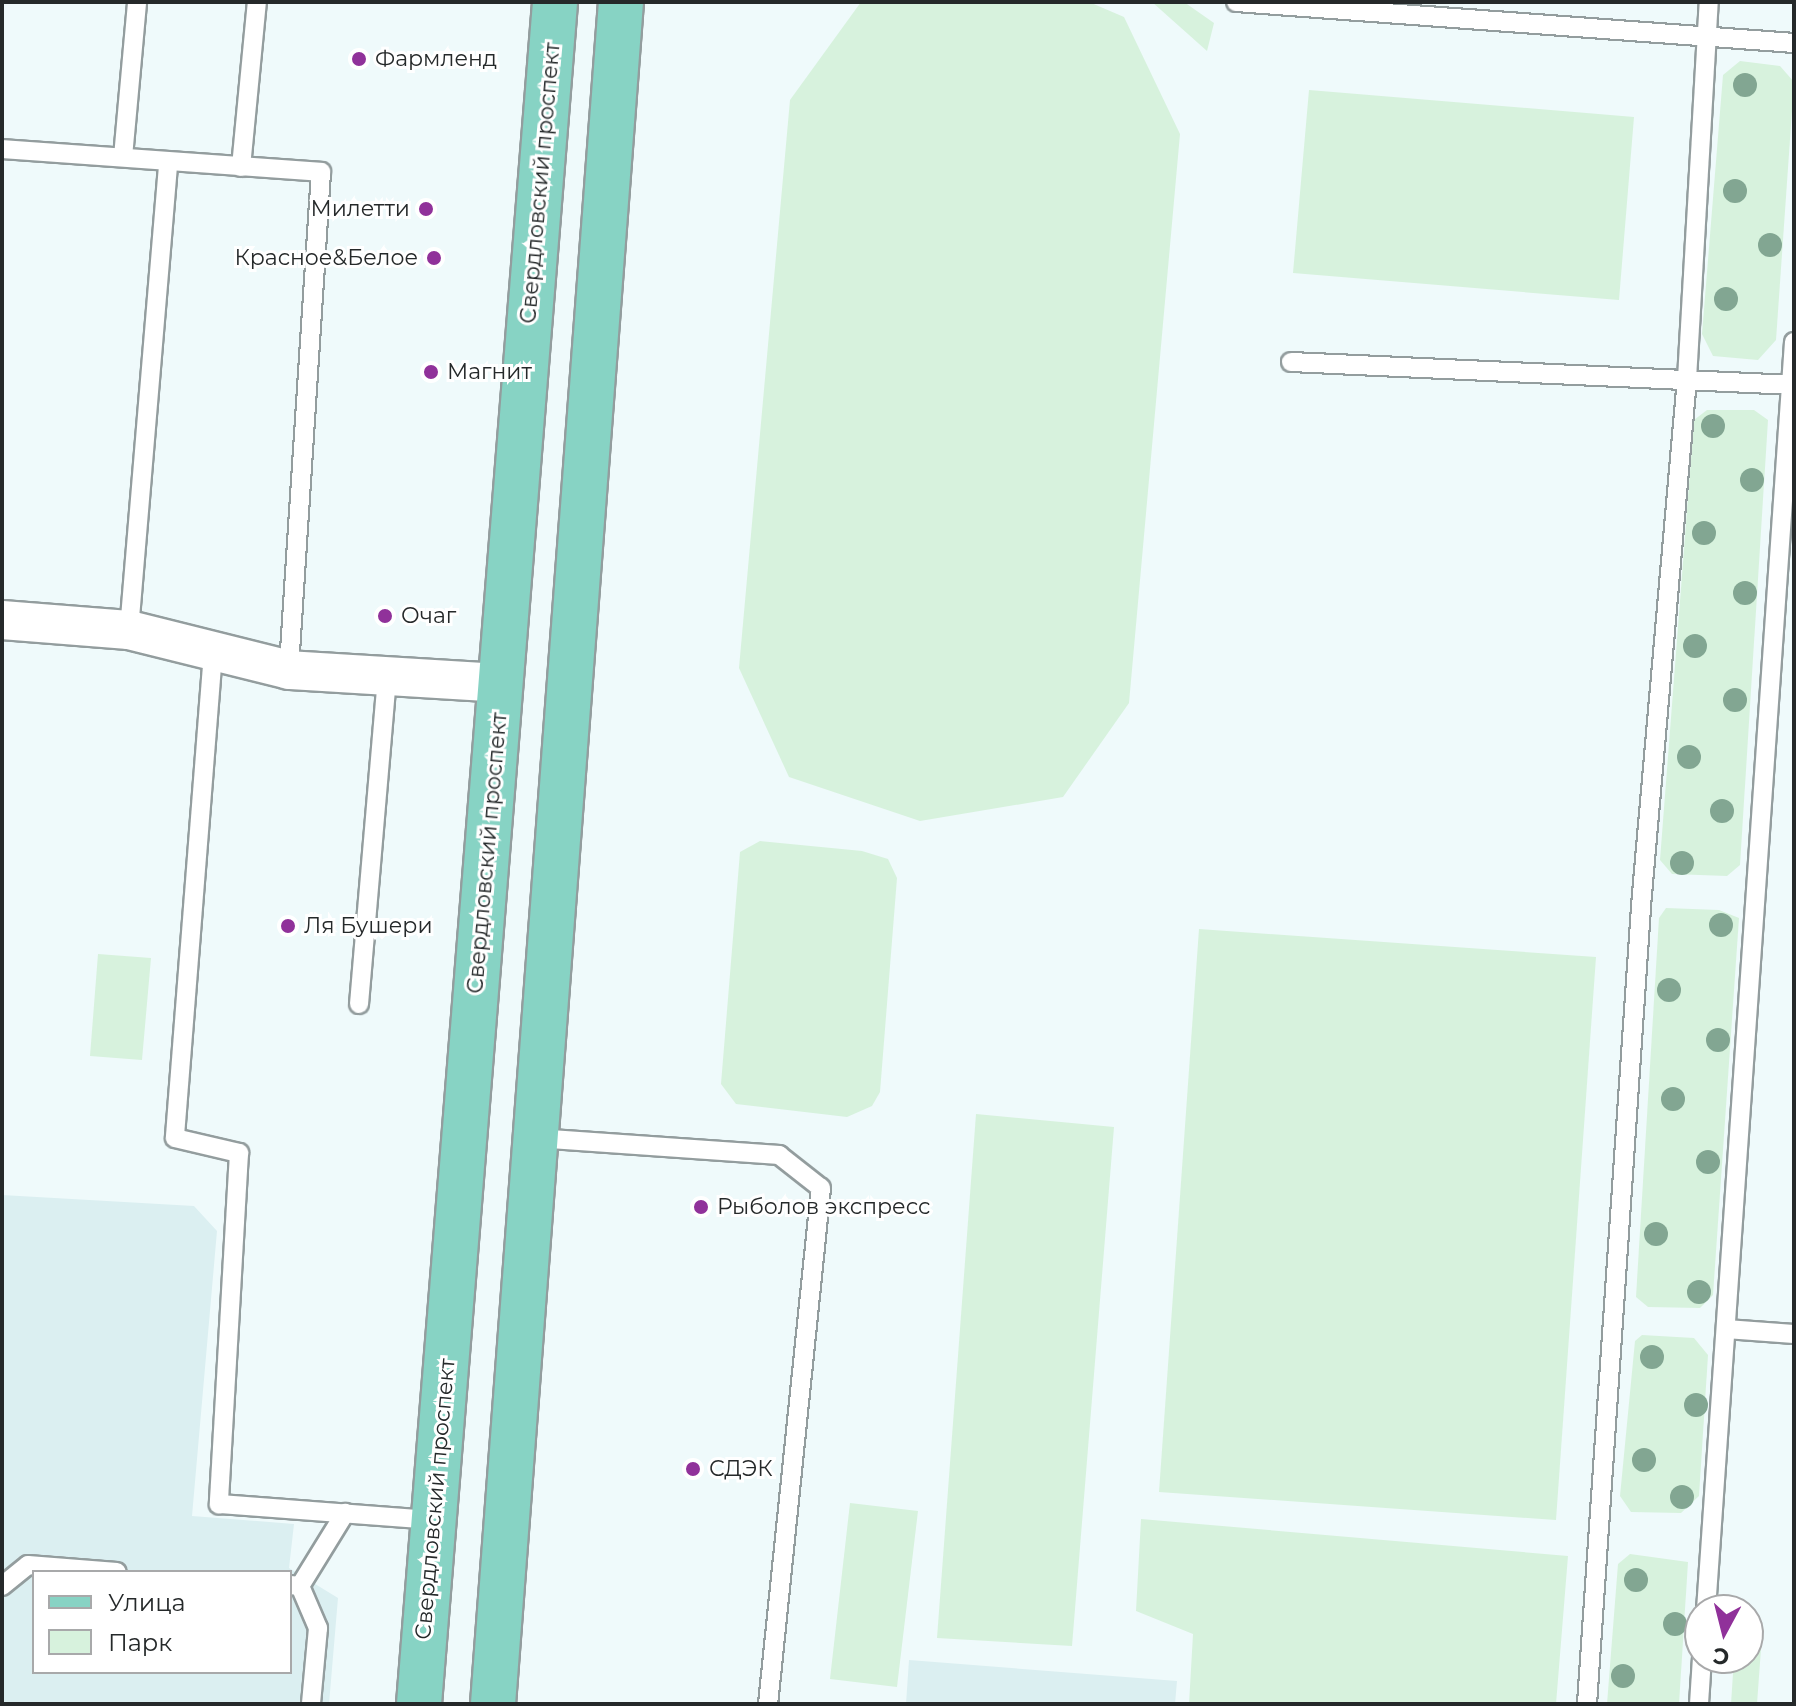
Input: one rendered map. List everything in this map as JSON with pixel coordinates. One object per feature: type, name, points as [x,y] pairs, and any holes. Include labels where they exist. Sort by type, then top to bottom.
[{"type":"main road","name":"Свердловский проспект","points":[[419,1704],[555,2]]},
{"type":"main road","points":[[493,1704],[621,2]]},
{"type":"street","points":[[2,620],[129,630],[289,670],[501,683]]},
{"type":"lane","points":[[123,157],[137,2]]},
{"type":"lane","points":[[241,167],[257,2]]},
{"type":"lane","points":[[1236,2],[1794,43]]},
{"type":"lane","points":[[1587,1704],[1642,894],[1687,379],[1709,2]]},
{"type":"lane","points":[[2,149],[321,172],[289,670]]},
{"type":"lane","points":[[129,630],[168,162]]},
{"type":"lane","points":[[1707,1594],[1794,342]]},
{"type":"lane","points":[[1291,362],[1792,385]]},
{"type":"lane","points":[[213,653],[175,1138],[239,1153],[219,1504],[434,1520]]},
{"type":"lane","points":[[359,1004],[387,676]]},
{"type":"lane","points":[[536,1138],[779,1155],[821,1188],[768,1704]]},
{"type":"lane","points":[[1726,1329],[1794,1334]]},
{"type":"lane","points":[[311,1704],[318,1628],[295,1586],[345,1513]]},
{"type":"lane","points":[[2,1586],[28,1565],[92,1570]]},
{"type":"lane","points":[[1699,1704],[1701,1674]]},
{"type":"shaded area","points":[[2,1195],[194,1206],[217,1231],[192,1516],[294,1524],[289,1568],[338,1598],[329,1704],[2,1704]]},
{"type":"shaded area","points":[[909,1660],[1177,1681],[1175,1704],[906,1704]]},
{"type":"green space","points":[[861,2],[1089,2],[1124,17],[1180,134],[1129,703],[1063,797],[920,821],[789,777],[739,668],[790,100]]},
{"type":"green space","points":[[1152,2],[1184,2],[1214,23],[1207,51]]},
{"type":"green space","points":[[1740,61],[1780,66],[1794,82],[1776,340],[1758,360],[1713,356],[1702,334],[1723,75]]},
{"type":"green space","points":[[1309,90],[1634,117],[1619,300],[1293,273]]},
{"type":"green space","points":[[1707,410],[1754,410],[1768,420],[1740,865],[1727,876],[1672,874],[1660,860],[1694,420]]},
{"type":"green space","points":[[760,841],[862,851],[888,859],[897,878],[880,1092],[872,1106],[847,1117],[736,1104],[721,1084],[740,852]]},
{"type":"green space","points":[[1666,908],[1719,910],[1739,918],[1713,1295],[1700,1308],[1648,1307],[1636,1297],[1659,918]]},
{"type":"green space","points":[[1199,929],[1596,957],[1556,1520],[1159,1492]]},
{"type":"green space","points":[[98,954],[151,958],[142,1060],[90,1056]]},
{"type":"green space","points":[[976,1114],[1114,1127],[1072,1646],[937,1638]]},
{"type":"green space","points":[[1642,1335],[1694,1338],[1708,1355],[1699,1496],[1681,1513],[1631,1512],[1620,1496],[1635,1341]]},
{"type":"green space","points":[[850,1503],[918,1511],[897,1687],[830,1679]]},
{"type":"green space","points":[[1141,1519],[1568,1556],[1556,1704],[1189,1704],[1193,1634],[1136,1611]]},
{"type":"green space","points":[[1630,1554],[1688,1562],[1679,1704],[1607,1704],[1618,1564]]},
{"type":"green space","points":[[1733,1674],[1759,1674],[1757,1704],[1731,1704]]},
{"type":"place","name":"Фармленд","points":[[359,59]]},
{"type":"place","name":"Милетти","points":[[426,209]]},
{"type":"place","name":"Красное&Белое","points":[[434,258]]},
{"type":"place","name":"Магнит","points":[[431,372]]},
{"type":"place","name":"Очаг","points":[[385,616]]},
{"type":"place","name":"Ля Бушери","points":[[288,926]]},
{"type":"place","name":"Рыболов экспресс","points":[[701,1207]]},
{"type":"place","name":"СДЭК","points":[[693,1469]]}]
